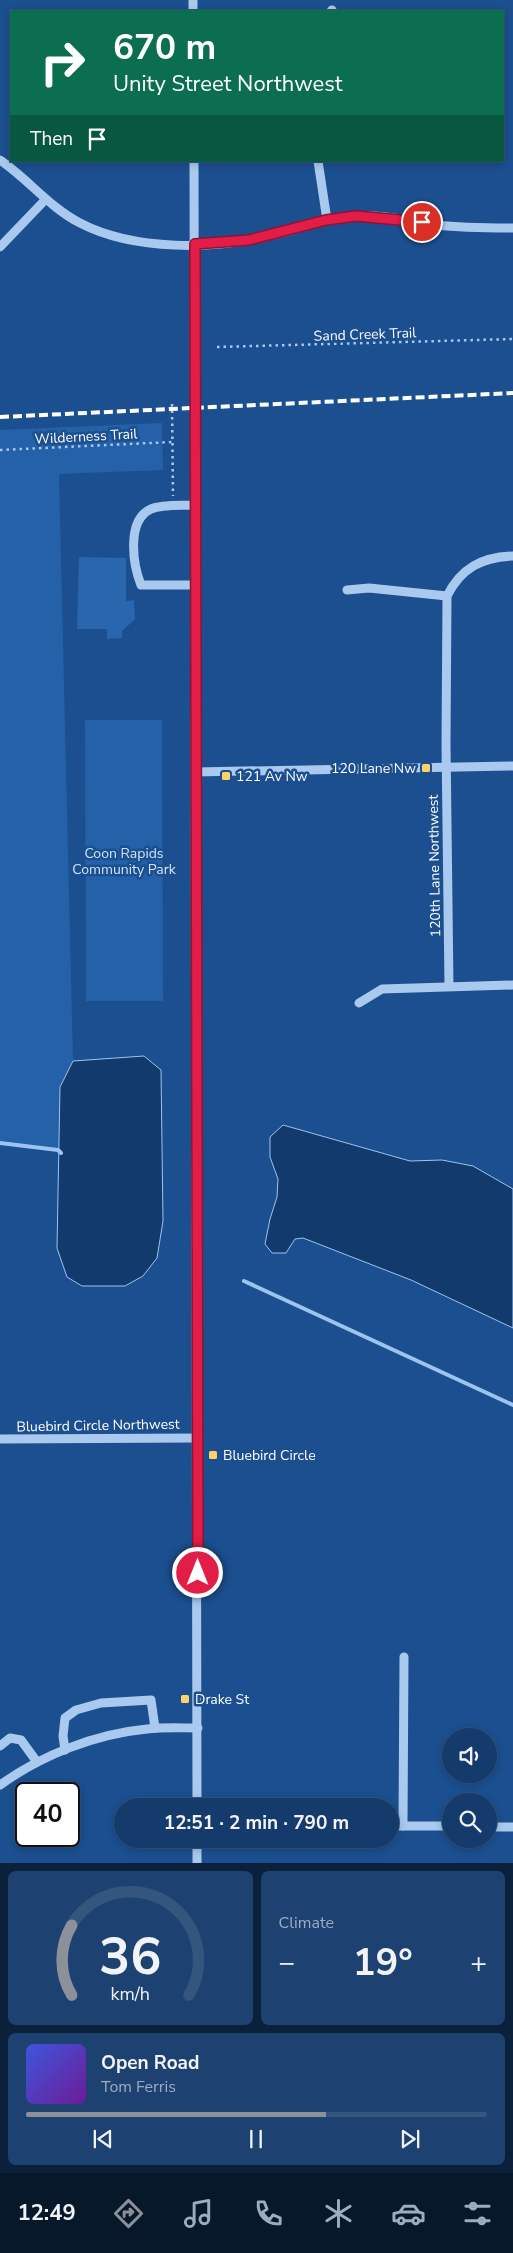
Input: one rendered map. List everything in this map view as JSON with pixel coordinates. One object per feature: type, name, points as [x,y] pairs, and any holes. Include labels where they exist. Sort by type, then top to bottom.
[{"type":"street","points":[[0,160],[45,200],[80,223],[103,233],[134,242],[195,244],[249,240],[326,220],[356,216],[371,216],[474,228],[513,228]]},
{"type":"street","points":[[194,162],[197,1798]]},
{"type":"street","points":[[318,162],[326,220]]},
{"type":"street","points":[[0,247],[45,200]]},
{"type":"street","points":[[195,506],[151,509],[138,521],[135,530],[137,574],[142,585],[195,584]]},
{"type":"street","points":[[347,590],[369,588],[447,596],[454,583],[467,569],[480,561],[498,556],[513,556]]},
{"type":"street","name":"120th Lane Northwest","points":[[447,596],[446,768],[450,986]]},
{"type":"street","points":[[195,772],[513,766]]},
{"type":"street","points":[[359,1003],[382,989],[513,985]]},
{"type":"street","name":"Bluebird Circle Northwest","points":[[0,1439],[197,1438]]},
{"type":"street","points":[[403,1826],[404,1657]]},
{"type":"street","points":[[65,1750],[63,1736],[65,1718],[76,1710],[101,1703],[151,1700],[155,1728]]},
{"type":"street","points":[[0,1785],[37,1762],[65,1750],[108,1736],[155,1728],[198,1728]]},
{"type":"street","points":[[0,1746],[10,1738],[21,1740],[37,1762]]},
{"type":"street","points":[[399,1826],[442,1826]]},
{"type":"street","points":[[497,1826],[513,1827]]},
{"type":"street","points":[[197,1848],[197,1863]]},
{"type":"path","name":"Sand Creek Trail","points":[[217,347],[513,339]]},
{"type":"path","points":[[172,404],[173,497]]},
{"type":"path","name":"Wilderness Trail","points":[[0,450],[172,442]]},
{"type":"green space","points":[[162,423],[163,470],[59,474],[73,1061],[58,1150],[0,1143],[0,430]]},
{"type":"green space","name":"Coon Rapids Community Park","points":[[85,720],[162,720],[163,1001],[86,1001]]},
{"type":"shaded area","points":[[144,1056],[161,1070],[163,1221],[157,1258],[143,1276],[125,1286],[82,1286],[67,1277],[57,1248],[60,1087],[73,1061]]},
{"type":"shaded area","points":[[283,1125],[410,1161],[442,1160],[473,1166],[513,1189],[513,1328],[411,1280],[303,1238],[295,1239],[286,1253],[272,1253],[265,1244],[277,1197],[278,1179],[270,1157],[270,1137]]},
{"type":"building","points":[[79,557],[126,558],[126,601],[134,600],[135,619],[122,631],[122,638],[107,639],[107,629],[77,629]]},
{"type":"waterway","points":[[0,1143],[58,1150],[61,1153]]},
{"type":"waterway","points":[[244,1281],[513,1405]]},
{"type":"railway","points":[[0,417],[513,393]]},
{"type":"place","name":"120 Lane Nw","points":[[426,768]]},
{"type":"place","name":"121 Av Nw","points":[[226,776]]},
{"type":"place","name":"Bluebird Circle","points":[[213,1455]]},
{"type":"place","name":"Drake St","points":[[185,1699]]},
{"type":"route","points":[[198,1573],[195,244],[249,240],[292,231],[326,220],[356,216],[386,217],[422,222]]}]
